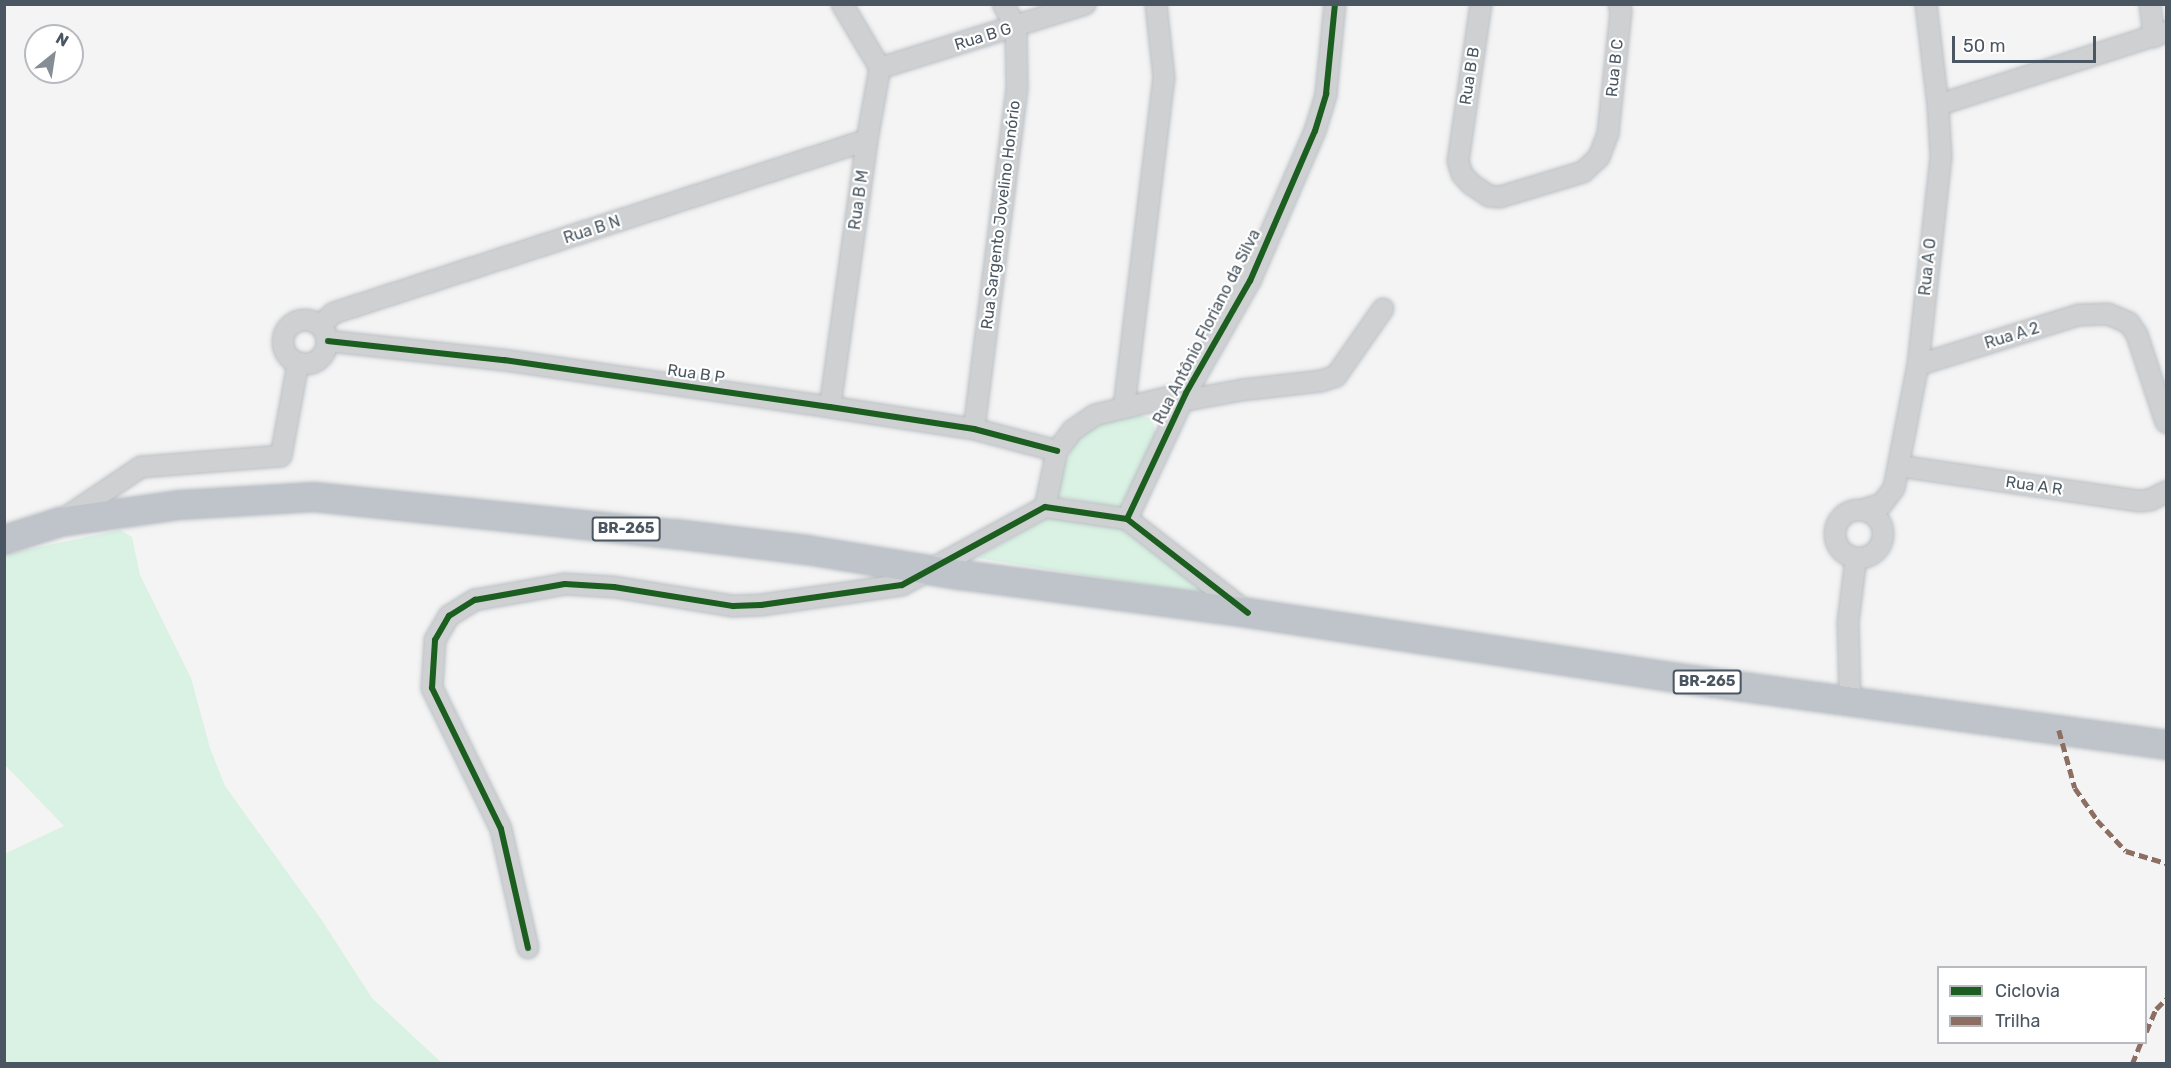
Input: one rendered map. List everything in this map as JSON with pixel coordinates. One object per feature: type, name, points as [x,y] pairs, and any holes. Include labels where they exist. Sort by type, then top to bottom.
[{"type":"highway","name":"BR-265","points":[[4,540],[60,522],[180,505],[314,496],[675,534],[1248,613],[1850,702],[2166,745]]},
{"type":"street","points":[[842,4],[880,68]]},
{"type":"street","name":"Rua Sargento Jovelino Honório","points":[[974,429],[1017,88],[1016,28],[1003,4]]},
{"type":"street","name":"Rua B G","points":[[880,68],[1016,28],[1085,4]]},
{"type":"street","points":[[1124,407],[1164,78],[1156,4]]},
{"type":"street","name":"Rua Antônio Floriano da Silva","points":[[1127,519],[1184,397],[1250,281],[1316,131],[1326,94],[1335,4]]},
{"type":"street","name":"Rua B B","points":[[1458,147],[1481,4]]},
{"type":"street","name":"Rua B C","points":[[1458,147],[1458,161],[1462,174],[1471,184],[1489,196],[1500,197],[1583,172],[1599,157],[1605,147],[1608,133],[1622,12],[1619,4]]},
{"type":"street","name":"Rua A O","points":[[1883,530],[1899,466],[1917,365],[1941,156],[1938,105],[1926,4]]},
{"type":"street","points":[[1938,105],[2160,34],[2150,4]]},
{"type":"street","name":"Rua B M","points":[[830,407],[867,140],[880,68]]},
{"type":"street","name":"Rua B N","points":[[324,333],[334,314],[867,140]]},
{"type":"street","points":[[1184,397],[1321,381],[1336,376],[1383,309]]},
{"type":"street","name":"Rua A 2","points":[[1917,365],[2079,315],[2108,314],[2129,323],[2137,335],[2166,422]]},
{"type":"street","points":[[295,321],[313,321],[324,333],[325,353],[316,361],[298,363],[285,351],[284,334],[295,321]]},
{"type":"street","name":"Rua B P","points":[[324,333],[974,429],[1057,451]]},
{"type":"street","points":[[60,522],[141,467],[281,456],[298,363]]},
{"type":"street","name":"Rua Antônio Floriano da Silva","points":[[1045,507],[1057,451],[1073,430],[1087,420],[1124,407],[1184,397]]},
{"type":"street","name":"Rua A R","points":[[1899,466],[2139,501],[2150,500],[2166,492]]},
{"type":"street","points":[[1862,510],[1873,515],[1883,530],[1881,545],[1877,551],[1864,558],[1856,559],[1840,550],[1834,531],[1844,515],[1881,504],[1894,488]]},
{"type":"street","points":[[528,948],[501,829],[432,688],[435,640],[448,616],[475,600],[566,584],[614,587],[734,606],[762,606],[902,585],[1045,507],[1127,519],[1248,613]]},
{"type":"street","points":[[1850,702],[1848,622],[1856,559]]},
{"type":"green space","points":[[1139,415],[1152,419],[1156,434],[1120,508],[1057,496],[1065,464],[1075,443],[1088,430],[1111,420]]},
{"type":"green space","points":[[1048,517],[1123,529],[1210,595],[977,558]]},
{"type":"green space","points":[[120,530],[132,537],[140,575],[191,678],[210,748],[225,786],[321,919],[372,998],[442,1063],[5,1063],[4,854],[64,826],[5,765],[5,554]]},
{"type":"marked path","points":[[2059,730],[2075,788],[2097,820],[2126,851],[2166,863]]},
{"type":"marked path","points":[[2147,1030],[2156,1009],[2166,999]]},
{"type":"marked path","points":[[2132,1064],[2140,1044]]},
{"type":"cycle path","points":[[1127,519],[1186,393],[1250,281],[1315,131],[1326,94],[1335,4]]},
{"type":"cycle path","points":[[328,341],[504,360],[830,407],[974,429],[1057,451]]},
{"type":"cycle path","points":[[528,948],[501,829],[432,688],[435,640],[449,616],[475,600],[565,584],[614,587],[733,606],[761,605],[902,585],[1045,507],[1127,519],[1248,613]]}]
